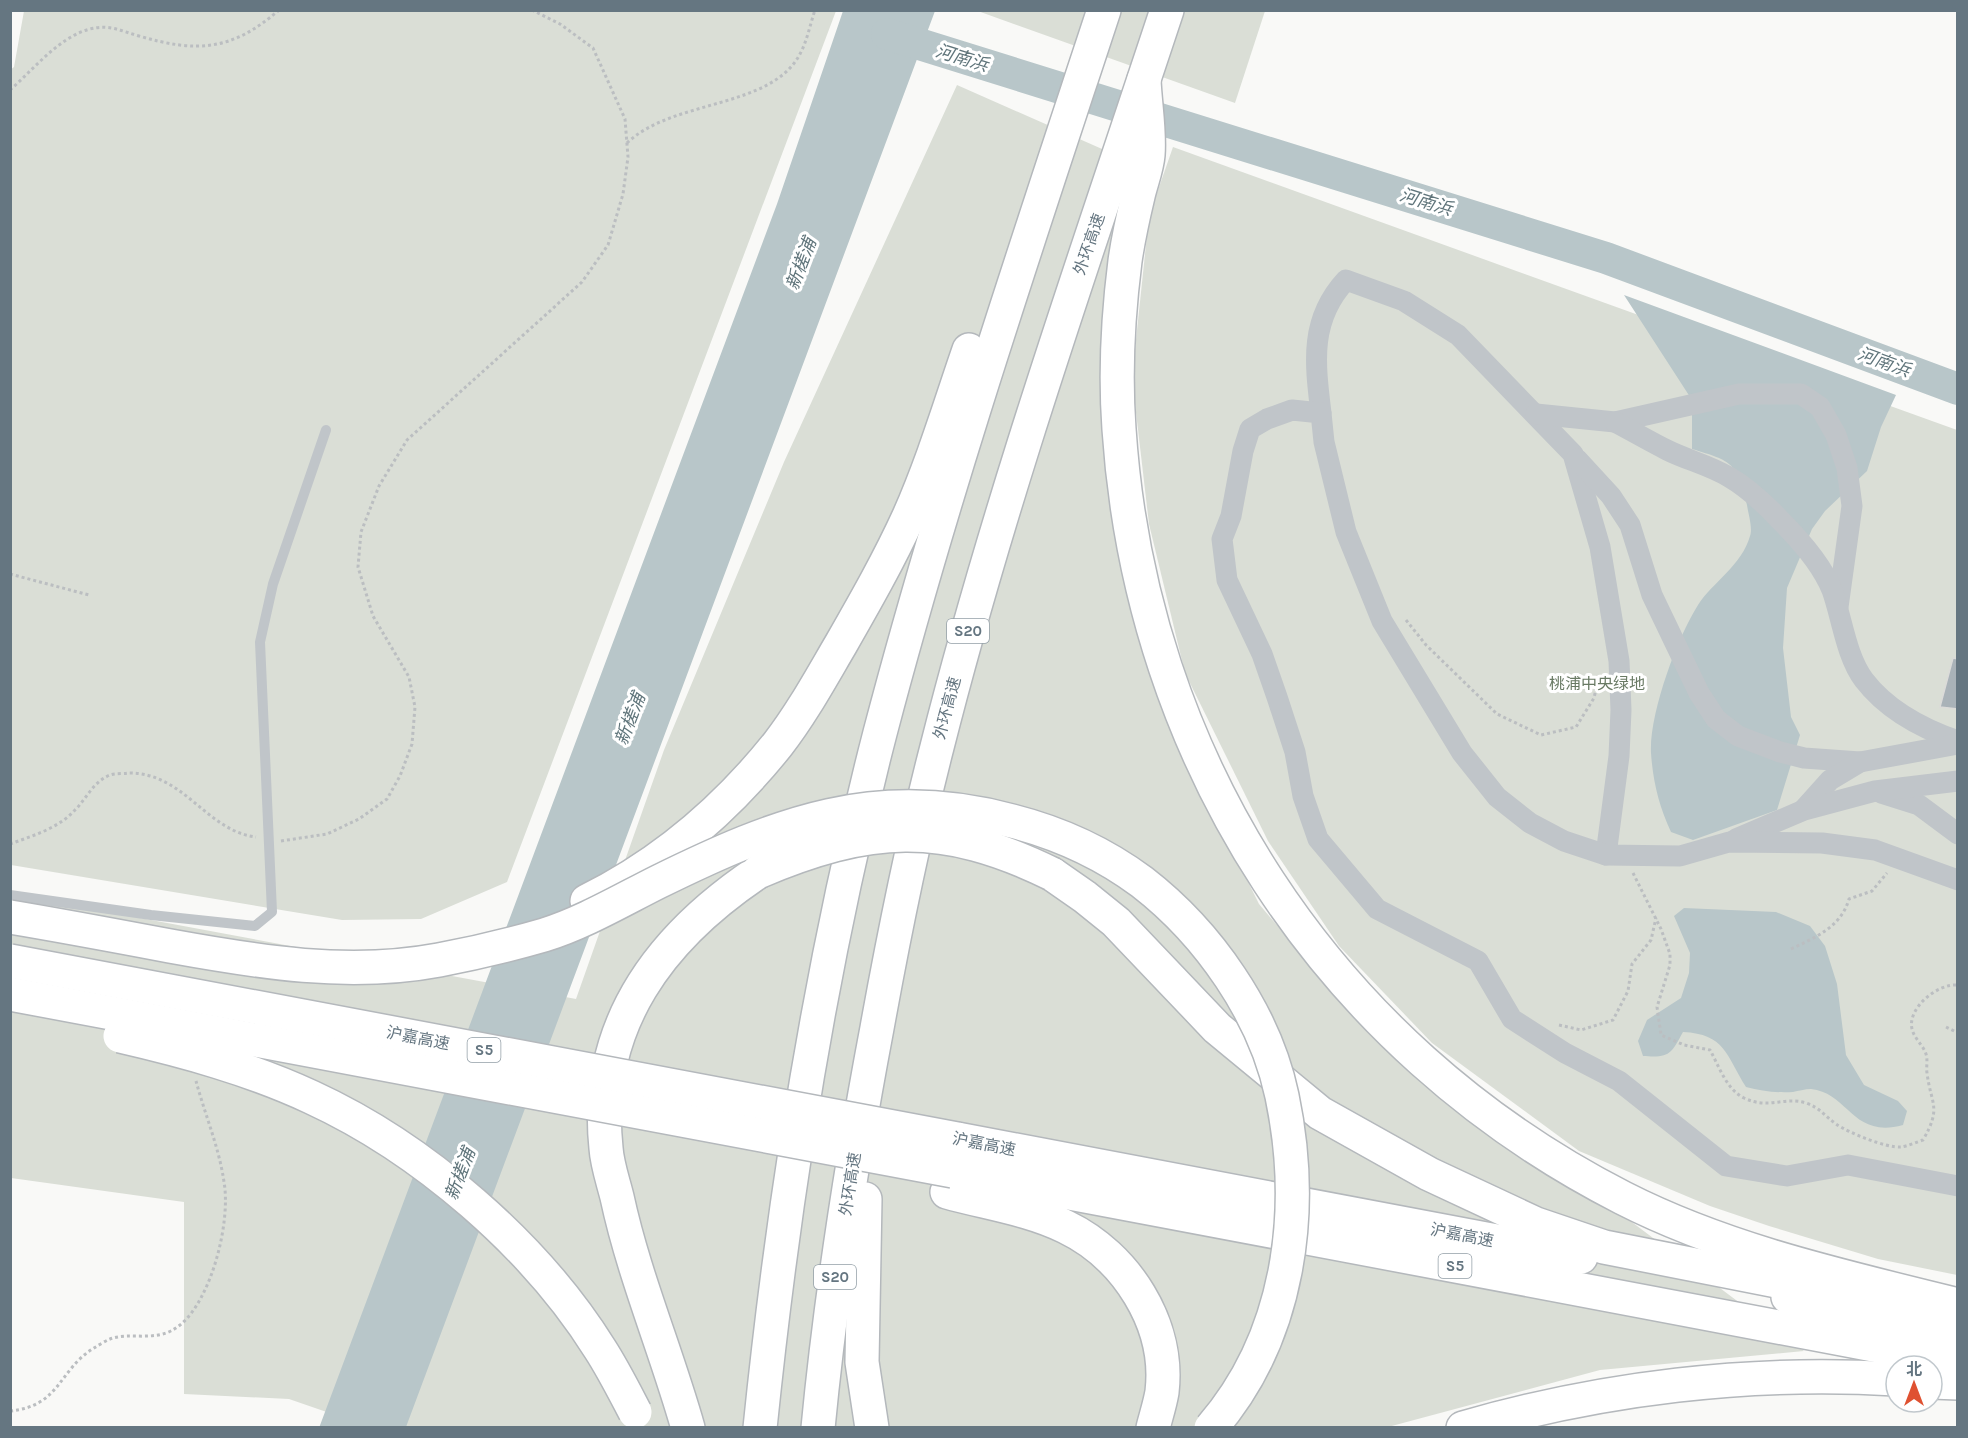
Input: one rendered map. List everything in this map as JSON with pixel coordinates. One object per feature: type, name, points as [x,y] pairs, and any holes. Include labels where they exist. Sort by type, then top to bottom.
[{"type":"highway","points":[[1079,59],[1086,10]]},
{"type":"highway","points":[[500,945],[612,889],[677,846],[730,798],[778,743],[807,702],[877,581],[909,515],[1079,59],[1104,10]]},
{"type":"highway","points":[[1167,10],[1144,80],[1135,151],[1119,335],[1119,426],[1127,517],[1147,607],[1174,696],[1211,782],[1255,863],[1309,942],[1377,1020],[1455,1089],[1540,1151],[1624,1199],[1715,1238],[1809,1267],[1958,1305]]},
{"type":"highway","points":[[760,1428],[773,1306],[801,1119],[834,931],[877,748],[927,560],[994,344],[1056,125]]},
{"type":"highway","name":"外环高速","points":[[818,1428],[829,1316],[858,1128],[893,939],[939,738],[984,574],[1049,362],[1135,151]]},
{"type":"highway","points":[[10,917],[246,960],[308,966],[372,968],[437,961],[546,934],[756,836],[816,816],[872,808],[935,806],[988,814],[1051,831],[1116,863],[1168,903],[1214,956],[1251,1011],[1278,1076],[1291,1141],[1294,1208],[1283,1288],[1260,1352],[1211,1428]]},
{"type":"highway","points":[[688,1428],[674,1376],[629,1251],[606,1148],[607,1089],[619,1030],[648,974],[720,898],[758,872],[804,853],[843,841],[889,836],[928,835],[969,842],[1012,855],[1052,874],[1116,922],[1217,1028],[1320,1113],[1429,1174],[1536,1224],[1604,1247],[1958,1316]]},
{"type":"highway","name":"沪嘉高速","points":[[10,961],[957,1138],[1958,1329]]},
{"type":"highway","name":"沪嘉高速","points":[[10,994],[597,1104],[950,1182],[1958,1361]]},
{"type":"highway","points":[[10,1010],[161,1046],[237,1068],[312,1097],[391,1142],[456,1189],[511,1239],[560,1293],[599,1348],[639,1420]]},
{"type":"highway","points":[[858,1128],[866,1168],[862,1362],[872,1428]]},
{"type":"highway","points":[[950,1182],[1067,1227],[1100,1248],[1128,1276],[1149,1310],[1160,1350],[1162,1391],[1153,1428]]},
{"type":"highway","points":[[1463,1428],[1526,1411],[1668,1387],[1792,1378],[1884,1379]]},
{"type":"street","points":[[1958,743],[1860,762],[1804,758],[1764,747],[1738,736],[1716,719],[1699,693],[1652,595],[1630,525],[1611,496],[1573,454],[1458,335],[1404,301],[1346,280],[1335,291],[1317,333],[1315,363],[1324,442],[1346,532],[1382,621],[1462,753],[1497,797],[1530,823],[1564,841],[1615,855],[1680,856],[1729,842],[1804,810],[1875,790],[1958,781]]},
{"type":"street","points":[[1536,414],[1615,422],[1738,394],[1801,394],[1820,407],[1836,435],[1847,468],[1852,506],[1838,607]]},
{"type":"street","points":[[1321,413],[1293,410],[1267,419],[1250,429],[1243,451],[1232,516],[1222,539],[1227,580],[1262,654],[1295,752],[1303,796],[1318,839],[1377,909],[1478,961],[1512,1019],[1565,1053],[1619,1081],[1726,1166],[1787,1176],[1848,1165],[1958,1186]]},
{"type":"street","points":[[1615,422],[1668,451],[1706,464],[1731,478],[1782,522],[1815,561],[1831,587],[1851,653],[1863,679],[1887,703],[1923,729],[1958,743]]},
{"type":"street","points":[[1573,454],[1600,547],[1619,661],[1621,710],[1615,855]]},
{"type":"street","points":[[1804,810],[1830,780],[1860,762]]},
{"type":"street","points":[[1875,790],[1919,805],[1958,834]]},
{"type":"street","points":[[1729,842],[1822,843],[1875,850],[1958,880]]},
{"type":"lane","points":[[10,895],[151,915],[255,926],[272,912],[260,642],[273,584],[326,430]]},
{"type":"path","points":[[10,90],[70,37],[90,29],[111,26],[168,44],[205,47],[240,39],[279,10]]},
{"type":"path","points":[[10,844],[42,832],[75,811],[91,789],[111,774],[141,773],[171,783],[222,823],[251,837],[287,842],[327,834],[359,819],[387,800],[400,776],[412,744],[415,707],[410,676],[373,615],[358,567],[361,532],[379,486],[407,440],[582,282],[608,245],[623,194],[627,143],[625,119],[593,48],[560,24],[532,10]]},
{"type":"path","points":[[627,143],[640,130],[679,113],[749,94],[774,81],[799,56],[815,10]]},
{"type":"path","points":[[10,574],[89,595]]},
{"type":"path","points":[[1400,613],[1426,645],[1497,714],[1541,735],[1576,727],[1594,698],[1599,676]]},
{"type":"path","points":[[1615,855],[1656,918],[1670,954],[1670,965],[1657,1007],[1661,1035],[1684,1045],[1710,1050],[1721,1073],[1742,1097],[1764,1105],[1782,1104],[1792,1100],[1806,1103],[1822,1109],[1835,1124],[1857,1135],[1901,1147],[1923,1140],[1931,1127],[1936,1106],[1926,1072],[1927,1056],[1912,1029],[1914,1013],[1926,998],[1951,985],[1958,985]]},
{"type":"path","points":[[1791,949],[1825,933],[1845,914],[1849,899],[1872,891],[1886,873],[1906,861]]},
{"type":"path","points":[[1550,1024],[1581,1030],[1613,1020],[1628,991],[1632,964],[1651,940],[1656,918]]},
{"type":"path","points":[[1946,1027],[1958,1033]]},
{"type":"path","points":[[10,1411],[31,1409],[53,1393],[83,1355],[111,1338],[152,1337],[180,1325],[205,1292],[222,1234],[225,1184],[196,1082],[198,1070]]},
{"type":"green space","points":[[975,10],[1265,11],[1235,103]]},
{"type":"green space","points":[[24,11],[836,11],[507,882],[421,919],[342,920],[11,865],[10,70],[14,67]]},
{"type":"green space","points":[[957,85],[1127,160],[1108,376],[1111,507],[1141,627],[1190,765],[1259,904],[1345,1006],[1466,1113],[1601,1199],[1804,1351],[1600,1370],[1388,1427],[370,1427],[289,1399],[184,1394],[184,1202],[11,1178],[11,894],[576,999],[664,750],[784,462]]},
{"type":"green space","name":"桃浦中央绿地","points":[[1173,147],[1957,430],[1957,1275],[1878,1259],[1769,1226],[1710,1206],[1579,1151],[1432,1043],[1339,946],[1268,841],[1185,673],[1149,524],[1132,378],[1149,216]]},
{"type":"water","name":"新槎浦","points":[[843,11],[935,11],[406,1427],[319,1428],[777,204]]},
{"type":"water","points":[[1624,295],[1896,395],[1881,427],[1867,471],[1825,511],[1812,529],[1787,588],[1783,648],[1791,717],[1800,735],[1777,810],[1693,840],[1671,832],[1663,813],[1653,774],[1651,753],[1655,718],[1673,656],[1690,619],[1704,597],[1741,556],[1751,533],[1751,525],[1744,491],[1736,472],[1725,461],[1692,449],[1692,400]]},
{"type":"water","points":[[1684,908],[1776,912],[1810,926],[1825,946],[1837,984],[1846,1055],[1864,1085],[1898,1101],[1907,1111],[1903,1125],[1886,1128],[1872,1126],[1861,1121],[1824,1092],[1811,1089],[1793,1092],[1763,1091],[1746,1087],[1723,1048],[1708,1037],[1697,1034],[1683,1032],[1669,1053],[1659,1056],[1643,1056],[1638,1041],[1647,1020],[1681,998],[1689,973],[1690,953],[1674,916]]},
{"type":"building","points":[[1953,658],[1958,659],[1958,709],[1940,707]]},
{"type":"waterway","name":"河南浜","points":[[887,34],[1606,258],[1958,389]]}]
